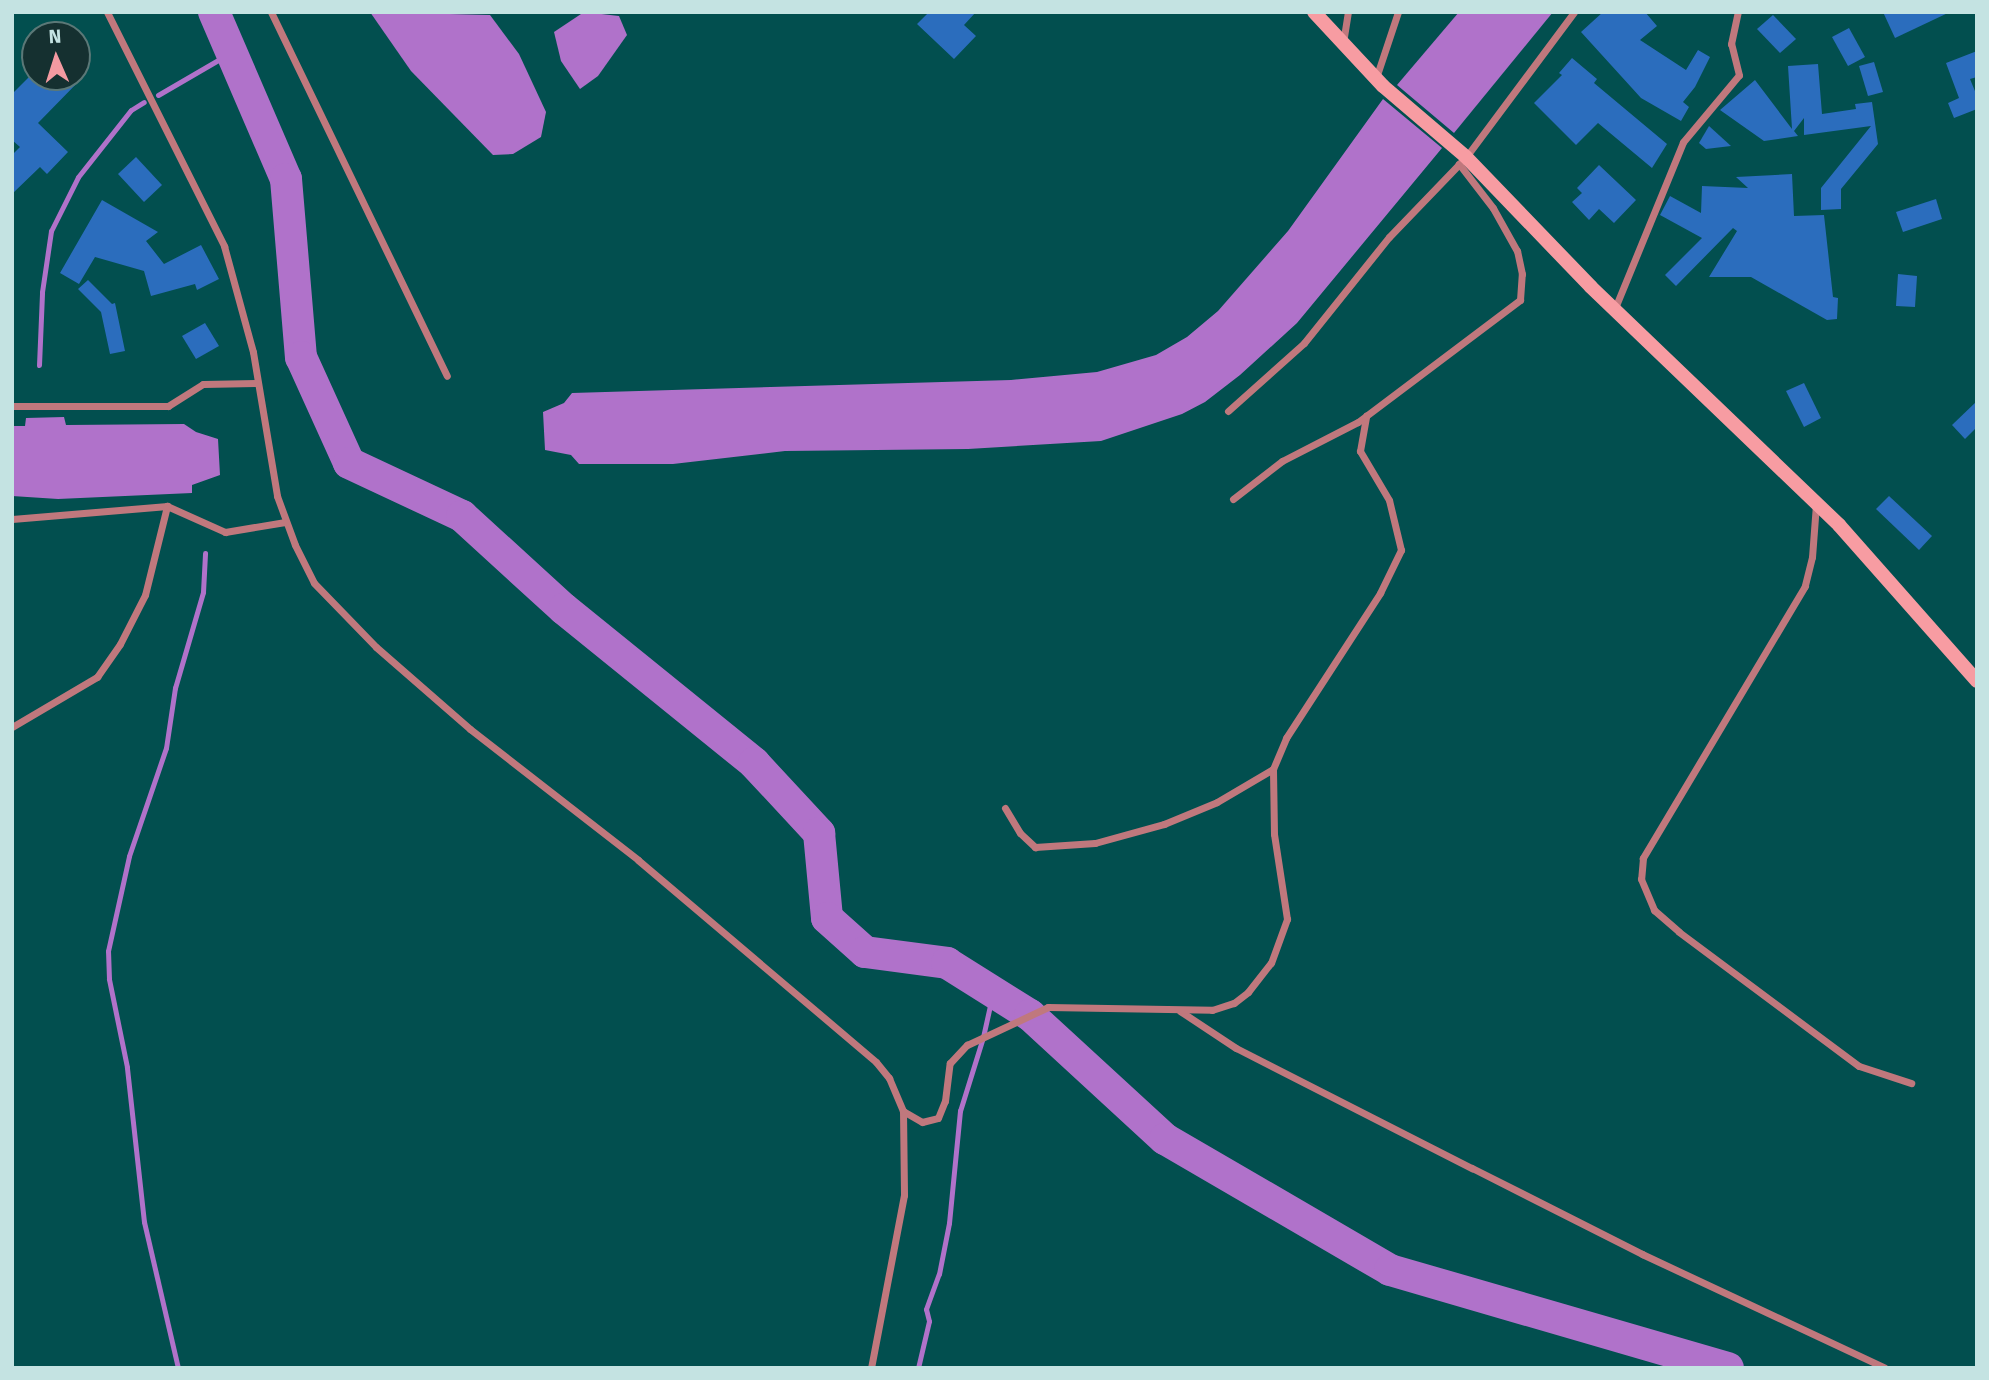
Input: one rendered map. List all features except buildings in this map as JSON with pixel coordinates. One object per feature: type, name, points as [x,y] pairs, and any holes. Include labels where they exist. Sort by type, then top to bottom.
[{"type":"main road","points":[[1314,12],[1380,82],[1461,157],[1848,535],[1977,681]]},
{"type":"street","points":[[107,12],[225,246],[248,326],[285,522],[314,583],[376,647],[470,729],[638,860],[876,1062],[889,1078],[903,1111],[904,1195],[871,1368]]},
{"type":"street","points":[[271,12],[447,376]]},
{"type":"street","points":[[1343,44],[1348,12]]},
{"type":"street","points":[[1380,82],[1398,12]]},
{"type":"street","points":[[1228,411],[1304,343],[1389,237],[1461,157],[1574,12]]},
{"type":"street","points":[[1615,308],[1684,142],[1739,75],[1731,44],[1738,12]]},
{"type":"street","points":[[1233,499],[1282,461],[1366,416],[1520,300],[1522,274],[1517,251],[1461,157]]},
{"type":"street","points":[[12,407],[169,406],[203,384],[257,383]]},
{"type":"street","points":[[903,1111],[922,1122],[938,1118],[945,1101],[950,1063],[967,1045],[1048,1007],[1212,1010],[1234,1003],[1248,992],[1271,963],[1284,934],[1287,919],[1274,834],[1273,769],[1286,738],[1380,593],[1401,550],[1389,500],[1360,451],[1366,416]]},
{"type":"street","points":[[1816,504],[1812,557],[1805,586],[1643,858],[1641,879],[1654,910],[1679,932],[1859,1066],[1911,1083]]},
{"type":"street","points":[[12,519],[167,506],[225,531],[285,522]]},
{"type":"street","points":[[12,727],[97,677],[120,644],[145,595],[167,506]]},
{"type":"street","points":[[1005,808],[1020,833],[1035,847],[1095,843],[1164,824],[1217,802],[1273,769]]},
{"type":"street","points":[[1181,1011],[1236,1048],[1618,1242],[1885,1368]]},
{"type":"shaded area","points":[[370,12],[490,15],[519,54],[546,112],[541,137],[513,154],[493,155],[411,71]]},
{"type":"shaded area","points":[[584,12],[619,16],[627,35],[598,76],[580,89],[561,61],[554,32]]},
{"type":"shaded area","points":[[1459,12],[1553,12],[1454,133],[1397,85]]},
{"type":"shaded area","points":[[1383,99],[1442,148],[1297,323],[1240,375],[1205,402],[1182,414],[1101,441],[968,449],[785,451],[673,464],[579,464],[571,455],[545,450],[543,412],[564,403],[572,393],[1011,380],[1097,372],[1156,355],[1187,337],[1218,311],[1288,231]]},
{"type":"shaded area","points":[[64,417],[66,425],[184,424],[196,432],[218,439],[220,475],[192,485],[192,493],[58,499],[12,496],[12,426],[25,426],[26,418]]},
{"type":"waterway","points":[[214,12],[286,179],[301,357],[349,463],[462,516],[564,609],[754,763],[819,833],[827,918],[865,952],[947,963],[1030,1015],[1165,1139],[1390,1270],[1728,1368]]},
{"type":"waterway","points":[[158,95],[232,52]]},
{"type":"waterway","points":[[39,365],[42,292],[51,231],[78,177],[131,110],[144,102]]},
{"type":"waterway","points":[[178,1368],[144,1222],[127,1067],[109,979],[108,951],[129,856],[166,748],[175,688],[203,592],[205,553]]},
{"type":"waterway","points":[[918,1368],[929,1321],[926,1309],[939,1274],[949,1223],[960,1111],[983,1037],[993,992]]}]
